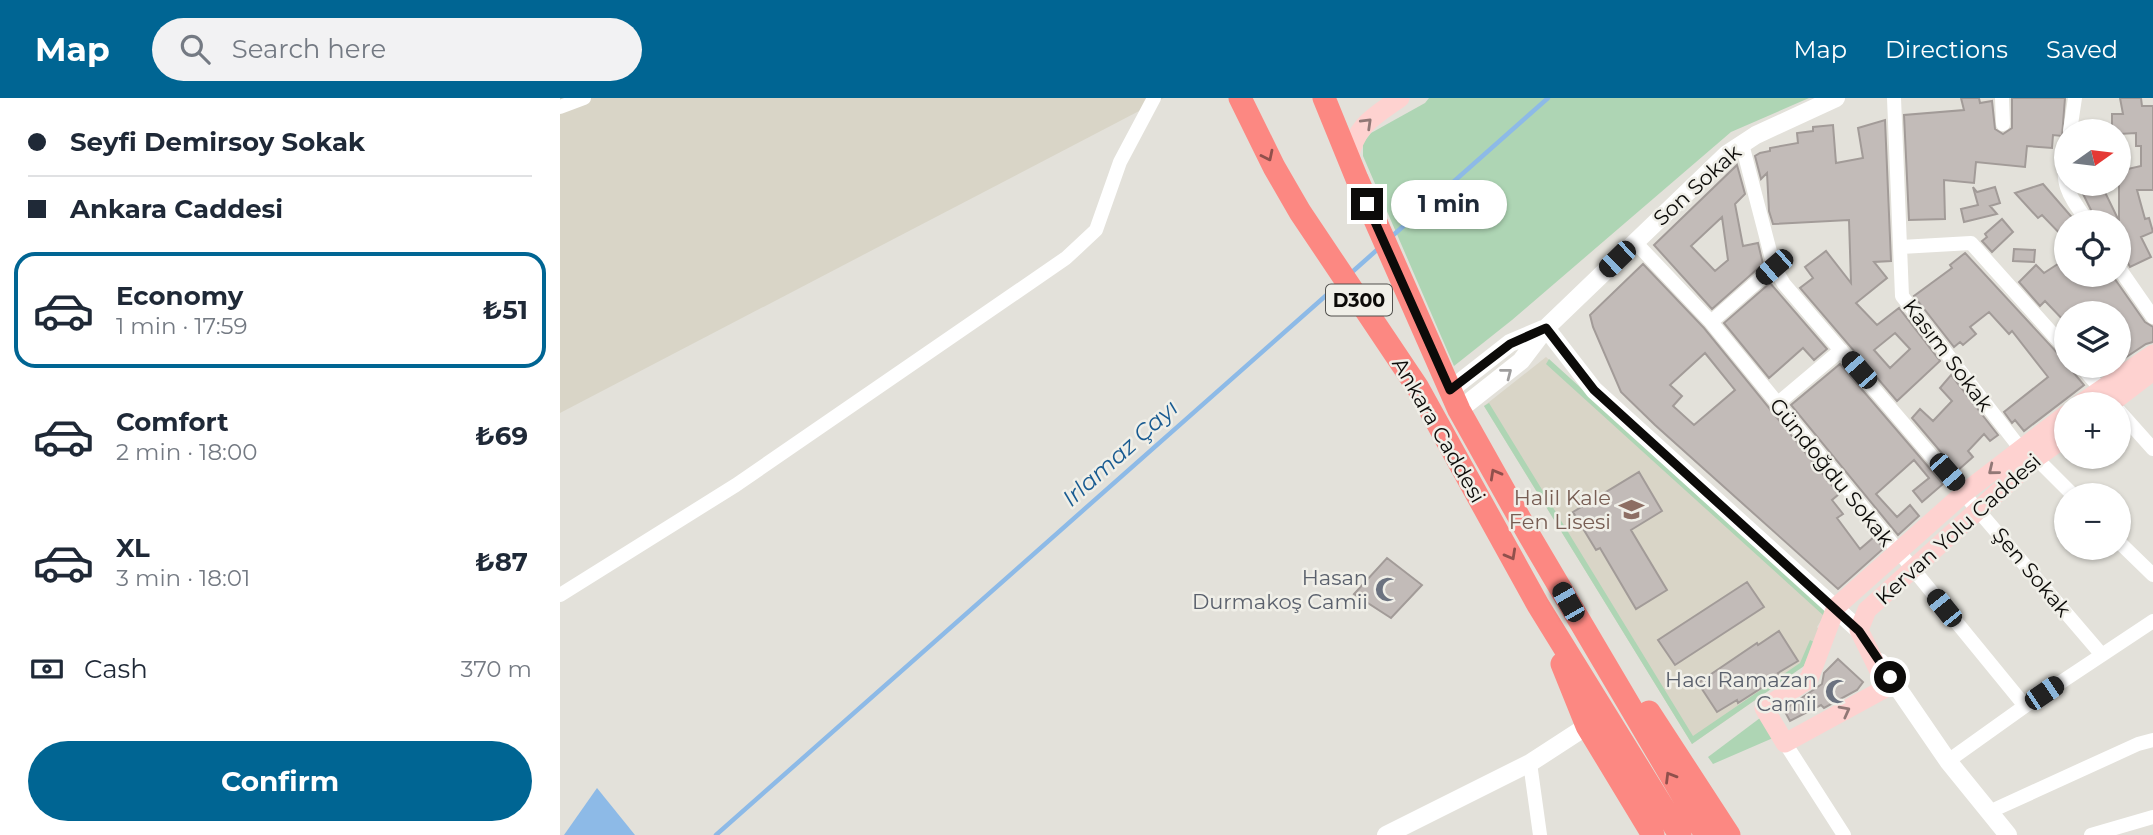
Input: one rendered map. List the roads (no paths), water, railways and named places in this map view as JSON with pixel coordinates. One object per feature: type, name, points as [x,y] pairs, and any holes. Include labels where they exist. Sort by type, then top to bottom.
[{"type":"highway","name":"Ankara Caddesi","points":[[1240,98],[1300,212],[1418,388],[1538,606],[1680,835]]},
{"type":"highway","name":"Ankara Caddesi","points":[[1324,98],[1450,392],[1529,536],[1706,835]]},
{"type":"highway","points":[[1529,536],[1610,653],[1729,835]]},
{"type":"highway","points":[[1538,606],[1587,726],[1653,835]]},
{"type":"main road","points":[[1353,169],[1352,142],[1360,128],[1400,98]]},
{"type":"main road","points":[[2120,392],[2153,354]]},
{"type":"main road","points":[[2125,392],[2153,371]]},
{"type":"main road","name":"Kervan Yolu Caddesi","points":[[1863,636],[1867,610],[1980,510],[2028,453],[2054,427]]},
{"type":"main road","name":"Kervan Yolu Caddesi","points":[[1836,607],[1964,493],[2028,453],[2054,442]]},
{"type":"main road","points":[[1836,607],[1809,679],[1764,708],[1785,743],[1884,689],[1882,677],[1863,636]]},
{"type":"street","points":[[560,107],[584,98]]},
{"type":"street","points":[[560,595],[736,485],[1066,258],[1096,230],[1120,162],[1154,98]]},
{"type":"street","name":"Son Sokak","points":[[1450,392],[1521,361],[1546,328],[1727,154],[1836,98]]},
{"type":"street","name":"Kasım Sokak","points":[[1894,98],[1902,296],[2028,453],[2060,483]]},
{"type":"street","points":[[2002,98],[2003,124]]},
{"type":"street","points":[[2072,119],[2075,98]]},
{"type":"street","name":"Şen Sokak","points":[[1742,144],[1774,267],[1784,284],[2102,655]]},
{"type":"street","name":"Gündoğdu Sokak","points":[[1635,242],[1711,322],[2025,706]]},
{"type":"street","points":[[1901,247],[1971,243],[2054,336]]},
{"type":"street","points":[[1711,322],[1774,267]]},
{"type":"street","points":[[2131,285],[2153,317]]},
{"type":"street","points":[[1546,328],[1594,390],[1836,607],[1863,636],[1948,761],[2008,835]]},
{"type":"street","points":[[1777,404],[1841,350]]},
{"type":"street","points":[[2091,378],[2103,392]]},
{"type":"street","points":[[2131,425],[2153,450]]},
{"type":"street","points":[[2131,553],[2153,575]]},
{"type":"street","points":[[1948,761],[2153,621]]},
{"type":"street","points":[[1386,835],[1530,763],[1587,726]]},
{"type":"street","points":[[1989,812],[2138,744],[2153,740]]},
{"type":"street","points":[[1785,743],[1844,835]]},
{"type":"street","points":[[1530,763],[1541,835]]},
{"type":"street","points":[[2091,835],[2153,817]]},
{"type":"water","points":[[597,788],[635,835],[564,835]]},
{"type":"waterway","name":"Irlamaz Çayı","points":[[1390,238],[1548,98]]},
{"type":"waterway","name":"Irlamaz Çayı","points":[[1351,273],[1378,249]]},
{"type":"waterway","name":"Irlamaz Çayı","points":[[716,835],[1339,284]]},
{"type":"place","name":"Halil Kale Fen Lisesi","points":[[1631,509]]},
{"type":"place","name":"Hasan Durmakoş Camii","points":[[1388,589]]},
{"type":"place","name":"Hacı Ramazan Camii","points":[[1837,691]]}]
